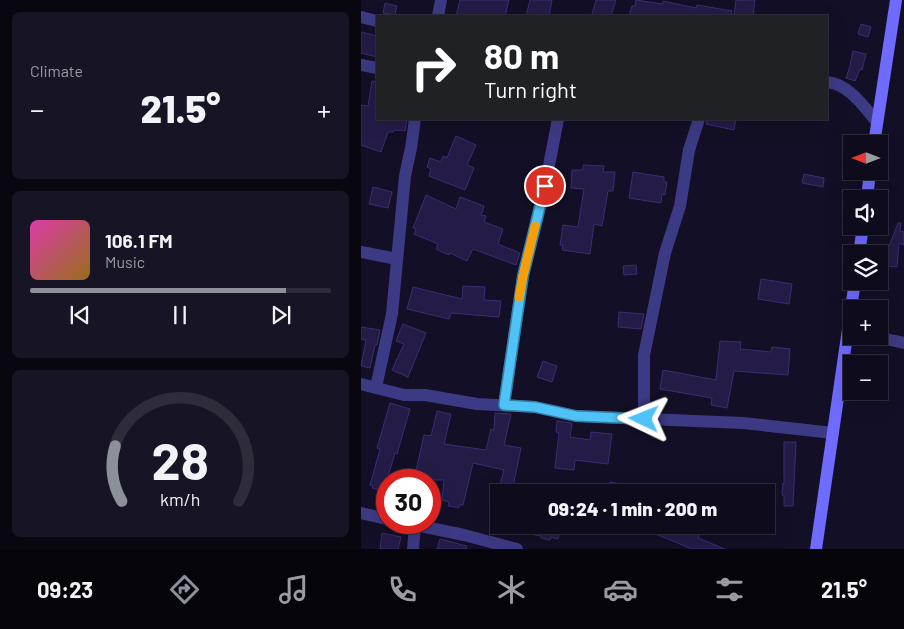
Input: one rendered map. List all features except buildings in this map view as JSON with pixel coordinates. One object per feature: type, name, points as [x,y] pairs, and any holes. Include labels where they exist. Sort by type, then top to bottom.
[{"type":"main road","points":[[875,135],[896,0]]},
{"type":"main road","points":[[816,549],[833,433],[849,345]]},
{"type":"street","points":[[438,15],[441,0]]},
{"type":"street","points":[[361,17],[376,21]]},
{"type":"street","points":[[361,65],[376,68]]},
{"type":"street","points":[[828,82],[833,82],[851,92],[877,122]]},
{"type":"street","points":[[375,387],[392,314],[405,176],[415,120]]},
{"type":"street","points":[[504,405],[523,276],[545,186],[558,120]]},
{"type":"street","points":[[644,419],[644,355],[665,254],[680,206],[689,150],[699,120]]},
{"type":"street","points":[[361,252],[397,259]]},
{"type":"street","points":[[888,339],[904,343]]},
{"type":"street","points":[[361,384],[404,395],[425,395],[477,404],[535,407],[576,416],[743,423],[833,433]]},
{"type":"street","points":[[361,513],[376,516]]},
{"type":"street","points":[[441,531],[517,549]]},
{"type":"street","points":[[413,549],[414,534]]},
{"type":"slow traffic","points":[[519,297],[535,226]]},
{"type":"route","points":[[545,186],[523,276],[504,405],[535,407],[576,416],[644,419]]}]
